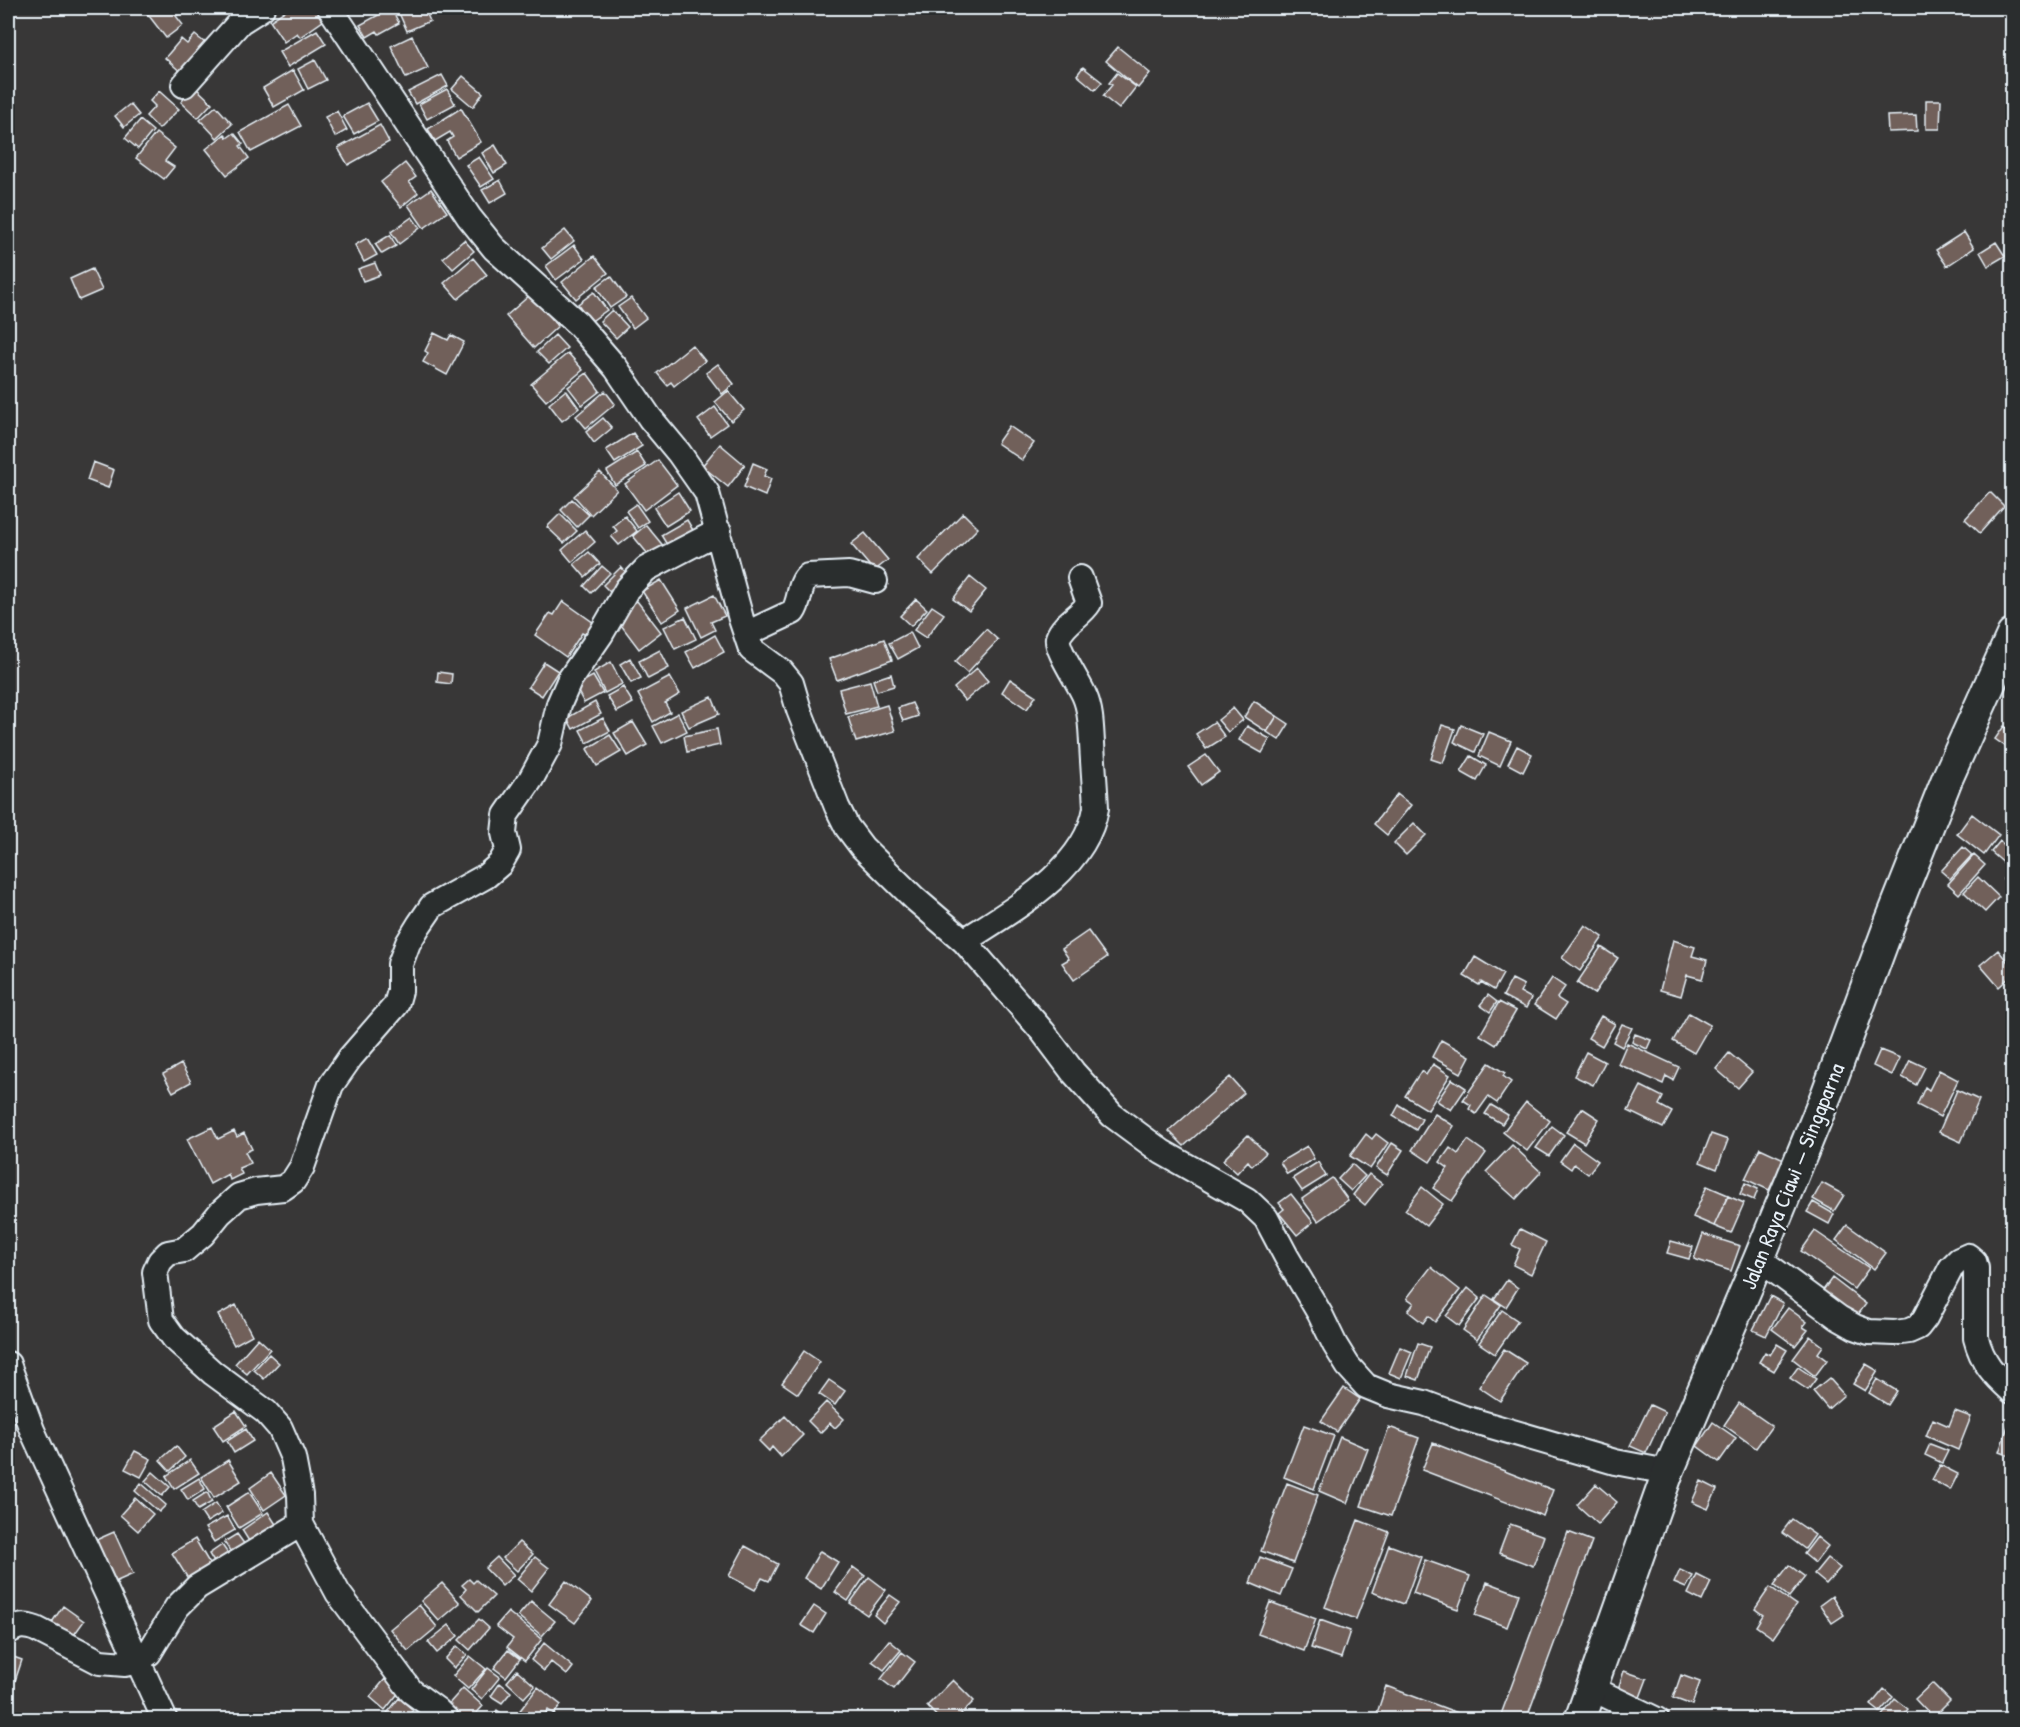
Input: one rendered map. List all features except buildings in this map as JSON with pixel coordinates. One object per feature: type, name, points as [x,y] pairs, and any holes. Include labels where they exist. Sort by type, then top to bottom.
[{"type":"main road","name":"Jalan Raya Ciawi — Singaparna","points":[[1580,1719],[1668,1472],[1827,1093],[1864,990],[1947,778],[2013,635]]},
{"type":"street","points":[[184,85],[240,22],[262,8]]},
{"type":"street","points":[[330,8],[469,217],[495,248],[578,324],[616,368],[650,418],[679,453],[707,493],[751,649],[782,672],[791,683],[799,710],[837,807],[847,827],[862,847],[884,871],[964,941],[1043,1032],[1073,1072],[1112,1115],[1162,1152],[1247,1200],[1266,1218],[1335,1345],[1348,1366],[1366,1386],[1388,1395],[1424,1403],[1464,1418],[1616,1462],[1668,1472]]},
{"type":"street","points":[[447,1719],[411,1690],[338,1593],[301,1524],[300,1495],[293,1458],[280,1428],[266,1412],[213,1373],[174,1338],[161,1320],[155,1272],[160,1261],[168,1253],[184,1250],[203,1234],[220,1213],[239,1196],[256,1191],[283,1188],[293,1181],[302,1167],[332,1085],[350,1058],[396,1005],[400,991],[400,964],[408,943],[419,925],[432,906],[486,876],[500,864],[508,850],[504,833],[506,815],[543,759],[550,744],[559,704],[570,679],[601,634],[627,589],[646,569],[718,531]]},
{"type":"street","points":[[746,634],[793,612],[798,605],[803,580],[808,576],[849,574],[875,581]]},
{"type":"street","points":[[964,941],[1014,909],[1047,883],[1068,863],[1083,843],[1094,820],[1096,808],[1087,700],[1058,641],[1059,635],[1069,622],[1089,603],[1080,578]]},
{"type":"street","points":[[1759,1258],[1839,1318],[1855,1327],[1869,1332],[1895,1333],[1918,1327],[1951,1268],[1959,1260],[1968,1256],[1974,1261],[1976,1268],[1978,1348],[1994,1376],[2013,1391]]},
{"type":"street","points":[[8,1364],[33,1430],[165,1719]]},
{"type":"street","points":[[8,1632],[16,1626],[36,1629],[100,1662],[125,1664],[139,1660],[149,1653],[177,1608],[197,1587],[301,1524]]},
{"type":"street","points":[[1591,1688],[1657,1719]]}]
